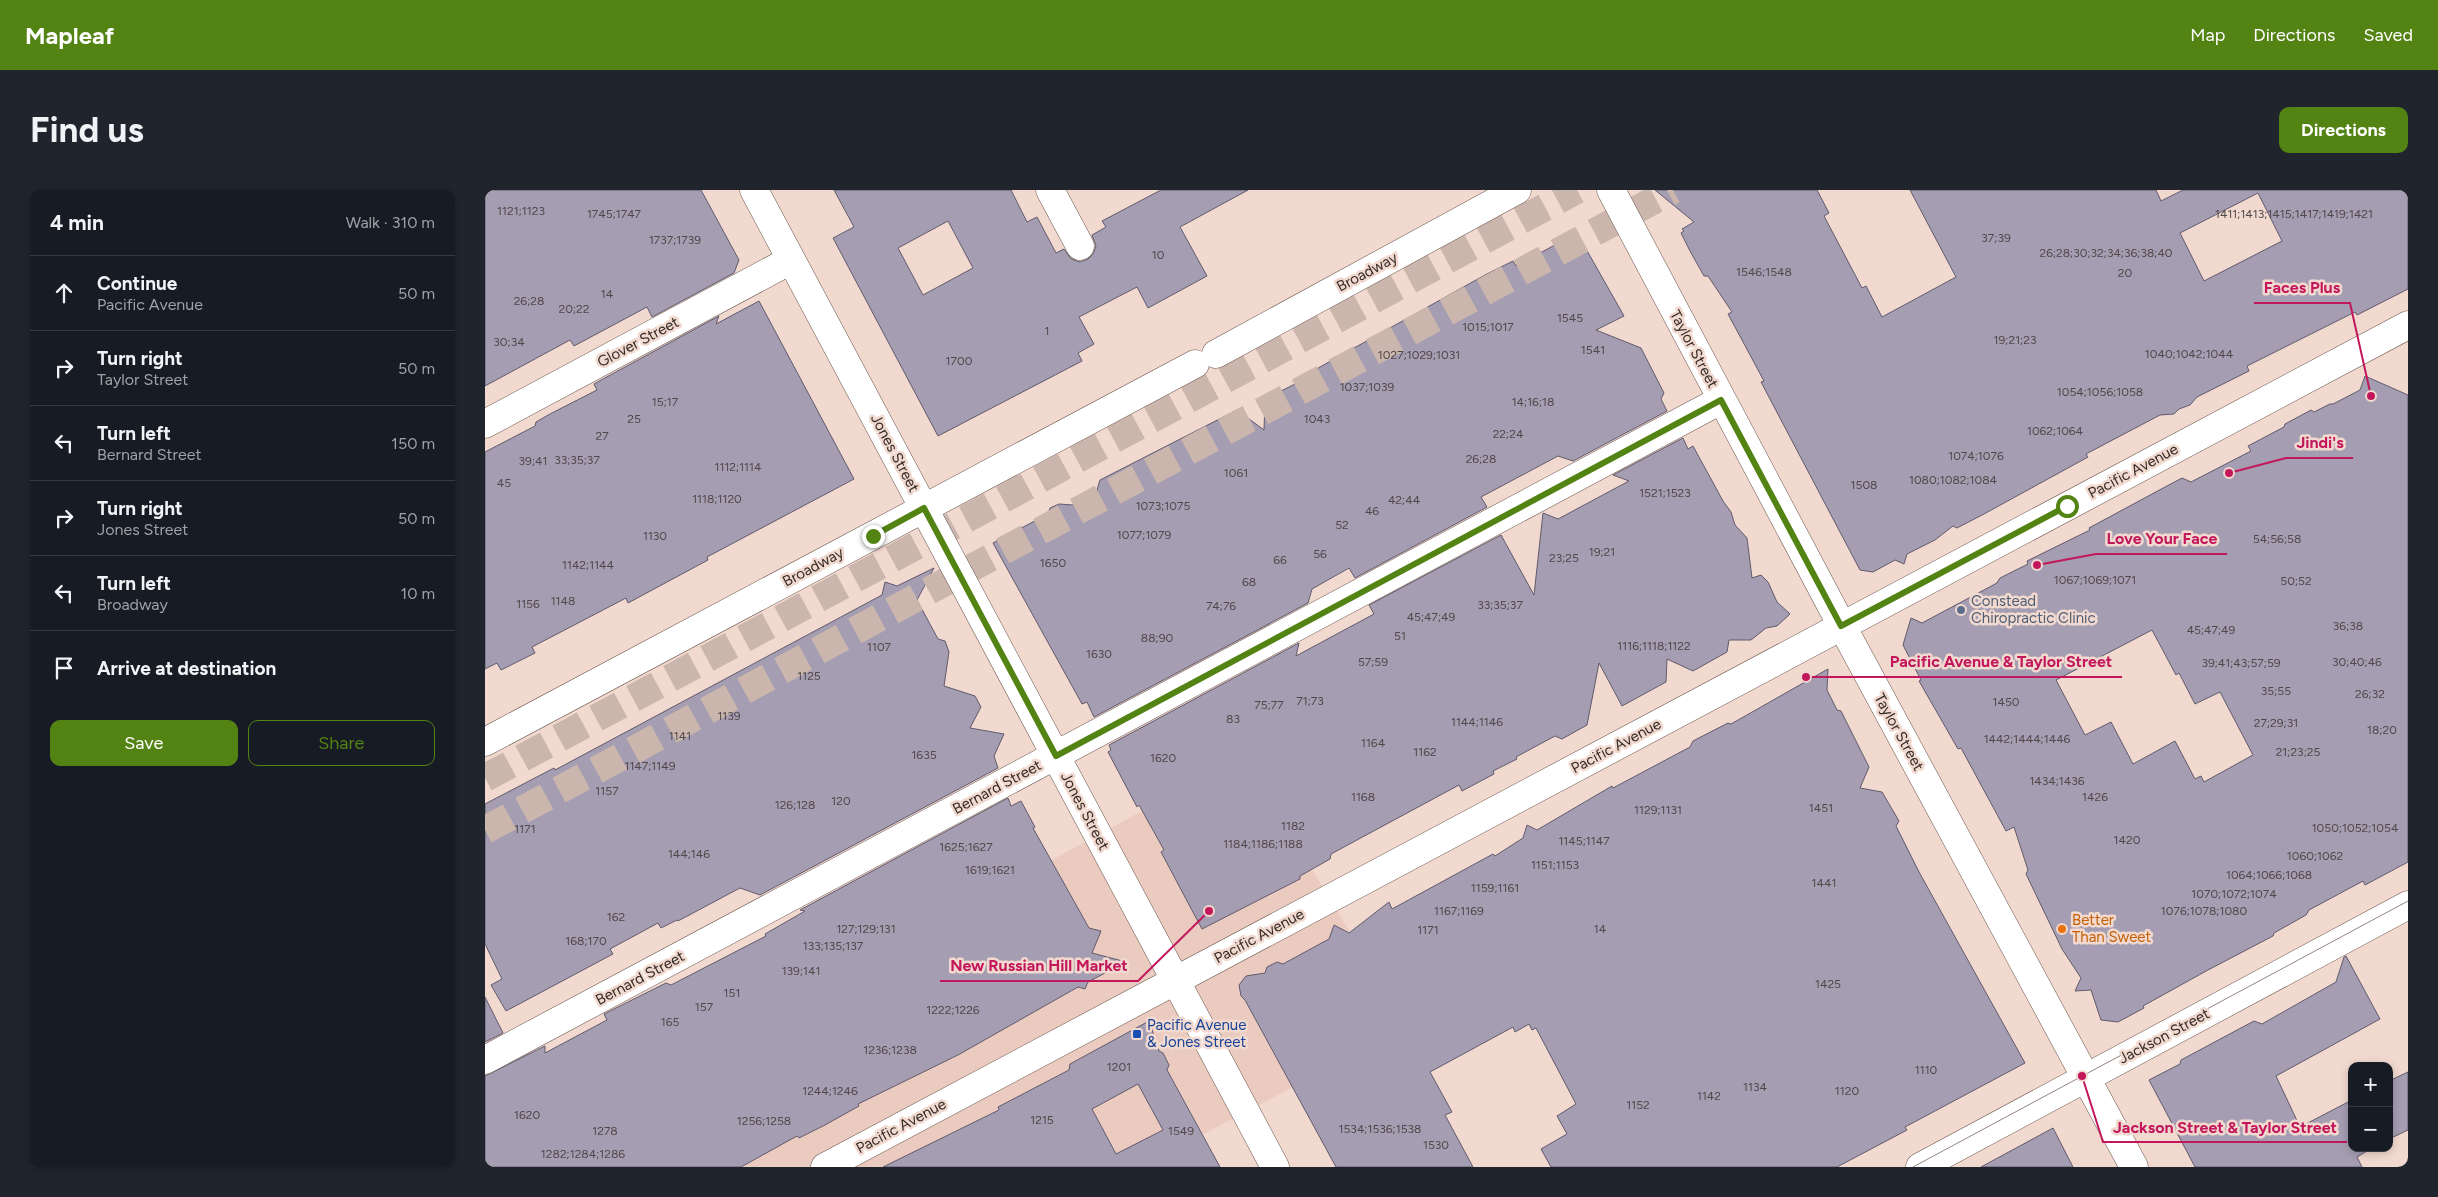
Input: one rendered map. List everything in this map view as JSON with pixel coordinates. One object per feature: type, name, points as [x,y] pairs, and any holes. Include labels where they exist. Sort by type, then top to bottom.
[{"type":"street","name":"Jones Street","points":[[754,190],[1275,1167]]},
{"type":"street","points":[[1050,190],[1080,246]]},
{"type":"street","name":"Broadway","points":[[485,742],[1205,359],[1517,190]]},
{"type":"street","name":"Taylor Street","points":[[1611,190],[1841,626],[2134,1167]]},
{"type":"street","name":"Glover Street","points":[[485,424],[791,260]]},
{"type":"street","name":"Pacific Avenue","points":[[825,1167],[2408,325]]},
{"type":"street","name":"Bernard Street","points":[[485,1060],[1721,400]]},
{"type":"street","name":"Jackson Street","points":[[1920,1167],[2408,904]]},
{"type":"shaded area","points":[[1243,756],[1408,1027],[1141,1167],[487,1167]]},
{"type":"building","points":[[485,190],[701,190],[739,260],[734,273],[652,317],[647,307],[574,346],[570,340],[485,386]]},
{"type":"building","points":[[834,190],[1011,190],[1027,222],[1037,217],[1056,253],[1064,249],[1071,259],[1080,262],[1088,259],[1093,254],[1096,246],[1092,235],[1106,227],[1102,221],[1161,190],[1248,190],[1180,227],[1207,276],[1148,308],[1137,287],[1079,317],[1094,344],[1078,353],[1082,361],[938,436],[833,238],[854,227]],"holes":[[[948,221],[973,268],[923,295],[898,248]]]},
{"type":"building","points":[[1655,190],[1817,190],[1829,213],[1824,216],[1862,288],[1866,286],[1882,317],[1956,277],[1910,190],[2156,190],[2161,201],[2183,190],[2408,190],[2408,289],[2357,315],[2355,312],[2247,366],[2249,371],[2197,397],[2190,405],[2179,409],[2174,414],[2160,415],[2086,454],[2088,457],[1984,514],[1957,528],[1953,526],[1935,540],[1907,554],[1904,564],[1895,560],[1873,572],[1860,570],[1761,382],[1764,381],[1728,314],[1732,312],[1708,276],[1704,276],[1690,251],[1681,233],[1684,231],[1682,229],[1694,222]],"holes":[[[2258,193],[2282,241],[2204,281],[2180,233]]]},
{"type":"building","points":[[1577,233],[1624,316],[1596,330],[1641,348],[1664,393],[1661,399],[1667,411],[1573,461],[1558,456],[1481,497],[1487,507],[1355,578],[1349,568],[1312,589],[1308,603],[1094,717],[1087,702],[1082,704],[993,543],[1048,514],[1050,508],[1059,504],[1073,505],[1096,493],[1100,480],[1237,410],[1264,430],[1265,399],[1313,375],[1311,372],[1485,275],[1513,261],[1516,266]]},
{"type":"building","points":[[759,301],[854,479],[707,557],[708,560],[628,603],[626,598],[532,647],[535,653],[501,670],[497,663],[485,669],[485,452],[535,426],[536,422],[550,414],[597,390],[594,384],[603,379],[719,316],[716,324]]},
{"type":"building","points":[[2365,376],[2408,395],[2408,862],[2365,885],[2363,881],[2309,910],[2306,915],[2274,933],[2273,936],[2143,1006],[2144,1008],[2118,1022],[2101,1020],[2091,990],[2075,991],[2081,978],[2062,949],[2026,874],[2028,870],[2014,827],[2006,831],[1961,748],[1958,749],[1919,681],[1921,680],[1903,645],[1911,618],[1922,623],[1997,583],[2000,578],[2028,564],[2027,561],[2090,530],[2089,528],[2165,487],[2182,478],[2191,482],[2251,451],[2248,446],[2284,427],[2285,424],[2311,410],[2314,412],[2360,390]],"holes":[[[2152,630],[2176,675],[2179,673],[2195,704],[2220,692],[2253,755],[2204,782],[2201,776],[2195,779],[2175,741],[2133,764],[2111,722],[2085,735],[2056,680]]]},
{"type":"building","points":[[1683,438],[1688,449],[1693,446],[1731,512],[1735,525],[1747,538],[1752,578],[1761,575],[1768,582],[1777,602],[1790,614],[1777,626],[1766,628],[1751,640],[1729,640],[1727,652],[1693,671],[1667,659],[1666,682],[1622,706],[1599,663],[1587,725],[1562,739],[1555,736],[1516,757],[1517,759],[1493,771],[1494,774],[1462,791],[1459,785],[1331,854],[1330,859],[1300,876],[1300,879],[1202,929],[1161,852],[1164,850],[1139,805],[1137,807],[1108,752],[1111,750],[1109,745],[1299,643],[1296,656],[1374,614],[1369,605],[1501,535],[1534,595],[1543,513],[1558,519],[1629,481],[1613,475]]},
{"type":"building","points":[[934,568],[917,600],[938,639],[945,641],[949,652],[944,686],[975,696],[981,707],[970,728],[1004,734],[994,756],[998,768],[760,895],[740,888],[678,921],[661,928],[658,923],[610,949],[613,954],[506,1011],[491,985],[502,979],[485,944],[485,804],[554,768],[555,770],[882,595],[885,582],[897,586]]},
{"type":"building","points":[[1828,669],[1827,690],[1837,710],[1841,711],[1869,767],[1860,788],[1882,792],[1899,821],[1896,826],[1919,872],[2025,1063],[1905,1127],[1907,1130],[1837,1167],[1551,1167],[1541,1149],[1567,1134],[1557,1116],[1576,1104],[1536,1028],[1532,1030],[1529,1024],[1515,1032],[1513,1027],[1430,1072],[1452,1112],[1445,1115],[1473,1167],[1336,1167],[1245,1000],[1241,996],[1239,985],[1246,976],[1265,973],[1267,967],[1277,962],[1283,964],[1329,939],[1334,925],[1349,933],[1389,902],[1392,909],[1493,854],[1495,856],[1523,838],[1527,825],[1537,830],[1612,786],[1613,788],[1690,747],[1693,741],[1728,723],[1731,724]]},
{"type":"building","points":[[1008,798],[1011,806],[1021,801],[1035,827],[1033,828],[1089,928],[1101,931],[1092,953],[1126,962],[1088,982],[1085,989],[1078,987],[958,1055],[858,1104],[859,1106],[825,1125],[799,1138],[797,1136],[741,1167],[485,1167],[485,1076],[545,1046],[545,1053],[607,1020],[604,1014],[666,983],[671,985],[766,936],[765,934],[805,911],[800,910]]},
{"type":"building","points":[[2346,956],[2380,1019],[2276,1076],[2300,1127],[2348,1102],[2348,1152],[2365,1152],[2357,1157],[2362,1167],[2195,1167],[2149,1080],[2180,1064],[2181,1060],[2254,1021],[2262,1024],[2336,982],[2344,957]]},
{"type":"building","points":[[485,997],[503,1033],[485,1042]]},
{"type":"building","points":[[1149,1021],[1159,1051],[1163,1053],[1169,1065],[1167,1070],[1220,1167],[883,1167],[999,1110],[998,1107],[1069,1070],[1070,1064]],"holes":[[[1138,1084],[1163,1130],[1116,1154],[1092,1109]]]},
{"type":"building","points":[[2408,1072],[2408,1130],[2393,1137],[2393,1107],[2393,1079]]},
{"type":"building","points":[[2053,1128],[2073,1167],[1981,1167]]},
{"type":"tunnel","points":[[485,778],[1577,190]]},
{"type":"tunnel","points":[[485,830],[1673,190]]},
{"type":"tram line","points":[[1913,1167],[2408,901]]},
{"type":"place","name":"Faces Plus","points":[[2371,396]]},
{"type":"place","name":"Jindi's","points":[[2229,473]]},
{"type":"place","name":"Love Your Face","points":[[2037,565]]},
{"type":"place","name":"Constead Chiropractic Clinic","points":[[1961,610]]},
{"type":"place","name":"Pacific Avenue & Taylor Street","points":[[1806,677]]},
{"type":"place","name":"New Russian Hill Market","points":[[1209,911]]},
{"type":"place","name":"Better Than Sweet","points":[[2062,929]]},
{"type":"place","name":"Pacific Avenue & Jones Street","points":[[1137,1034]]},
{"type":"place","name":"Jackson Street & Taylor Street","points":[[2082,1076]]},
{"type":"route","points":[[873,536],[924,508],[1056,756],[1721,400],[1841,626],[2067,506]]}]
